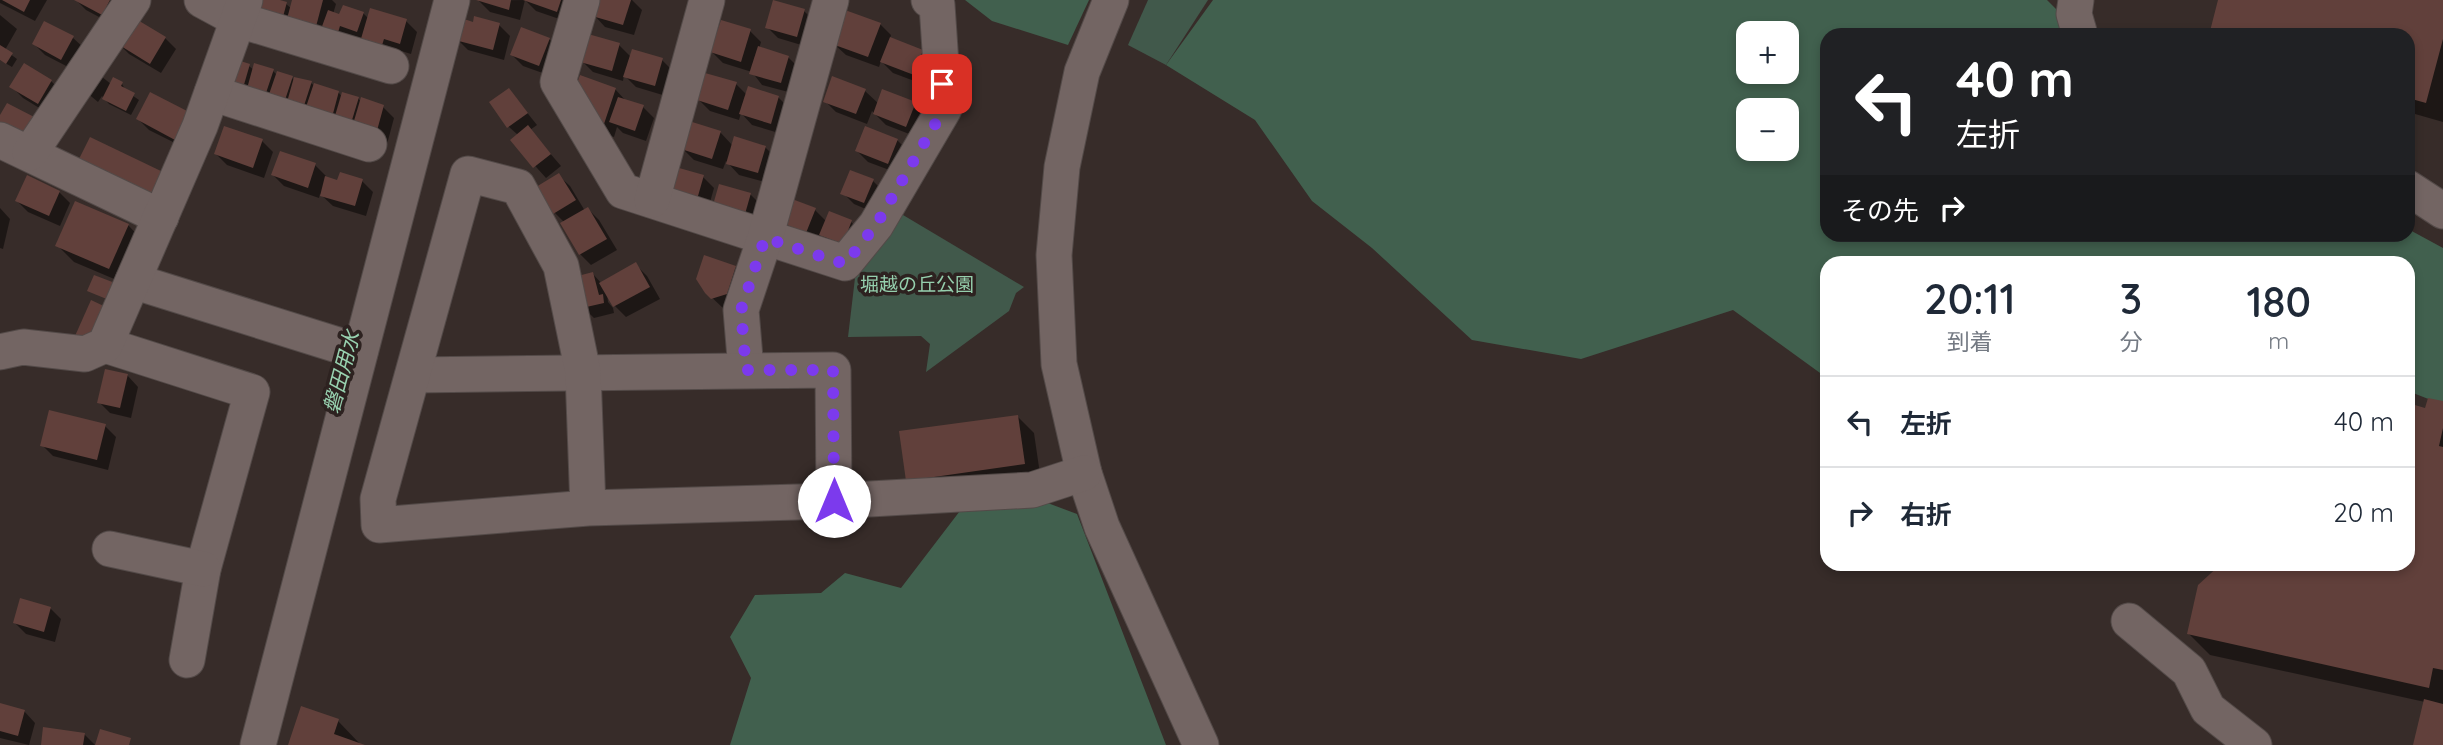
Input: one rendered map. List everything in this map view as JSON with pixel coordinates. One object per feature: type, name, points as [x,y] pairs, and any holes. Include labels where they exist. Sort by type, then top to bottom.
[{"type":"street","points":[[133,0],[15,146],[161,216]]},
{"type":"street","points":[[202,0],[242,10],[391,66]]},
{"type":"street","points":[[258,745],[452,0]]},
{"type":"street","points":[[582,0],[558,82],[623,191],[845,264],[876,225],[944,109],[936,5],[929,0]]},
{"type":"street","points":[[652,200],[707,0]]},
{"type":"street","points":[[746,370],[741,310],[765,238],[831,0]]},
{"type":"street","points":[[1111,0],[1082,72],[1062,167],[1054,255],[1059,365],[1084,473],[1102,527],[1200,745]]},
{"type":"street","points":[[2076,0],[2074,14],[2078,28]]},
{"type":"street","points":[[105,345],[200,126],[242,10]]},
{"type":"street","points":[[212,93],[369,144]]},
{"type":"street","points":[[588,508],[583,372],[561,266],[518,187],[468,174],[378,499],[379,525],[588,508],[834,501],[1032,490],[1084,473]]},
{"type":"street","points":[[2415,193],[2443,211]]},
{"type":"street","points":[[133,281],[360,352]]},
{"type":"street","points":[[0,352],[23,347],[85,354],[105,345],[252,392],[203,569],[187,660]]},
{"type":"street","points":[[413,374],[833,370],[834,501]]},
{"type":"street","points":[[110,549],[203,569]]},
{"type":"street","points":[[2129,621],[2189,671],[2208,709],[2254,745]]},
{"type":"green space","points":[[965,0],[1089,0],[1068,45],[992,21]]},
{"type":"green space","points":[[1148,0],[1208,0],[1166,65],[1128,45]]},
{"type":"green space","points":[[1213,0],[2047,0],[2075,28],[1820,28],[1820,242],[2415,242],[2415,233],[2443,248],[2443,410],[2436,402],[2415,394],[2415,256],[1820,256],[1820,373],[1733,310],[1581,359],[1472,340],[1372,248],[1312,201],[1255,120],[1166,65]]},
{"type":"green space","name":"堀越の丘公園","points":[[898,212],[1024,287],[1016,293],[1009,311],[926,372],[930,344],[921,336],[848,337],[855,278]]},
{"type":"green space","points":[[1045,502],[1077,514],[1166,745],[730,745],[751,678],[730,637],[755,595],[821,593],[845,573],[901,588],[966,503]]},
{"type":"building","points":[[2,0],[30,0],[24,12]]},
{"type":"building","points":[[74,0],[110,0],[102,15]]},
{"type":"building","points":[[253,0],[287,2],[280,28],[248,18]]},
{"type":"building","points":[[292,0],[323,0],[313,38],[284,30]]},
{"type":"building","points":[[476,0],[511,0],[509,10]]},
{"type":"building","points":[[523,0],[561,0],[557,12]]},
{"type":"building","points":[[596,0],[631,0],[623,25],[592,16]]},
{"type":"building","points":[[773,0],[805,9],[797,37],[765,28]]},
{"type":"building","points":[[2218,0],[2443,0],[2443,39],[2426,103],[2415,100],[2415,28],[2211,28]]},
{"type":"building","points":[[343,5],[364,12],[357,32],[340,26],[336,39],[317,40],[328,10],[339,14]]},
{"type":"building","points":[[370,8],[407,19],[400,44],[384,39],[379,55],[358,49]]},
{"type":"building","points":[[845,10],[881,23],[868,57],[832,44]]},
{"type":"building","points":[[474,16],[500,23],[493,50],[455,40],[461,18],[473,22]]},
{"type":"building","points":[[136,19],[166,37],[150,64],[116,43]]},
{"type":"building","points":[[721,20],[751,29],[741,62],[710,52]]},
{"type":"building","points":[[44,21],[74,36],[61,60],[32,44]]},
{"type":"building","points":[[521,27],[550,38],[539,66],[510,55]]},
{"type":"building","points":[[588,34],[620,43],[612,71],[580,62]]},
{"type":"building","points":[[890,37],[923,50],[914,75],[880,62]]},
{"type":"building","points":[[0,45],[13,53],[6,64],[0,60]]},
{"type":"building","points":[[758,46],[789,56],[781,83],[749,74]]},
{"type":"building","points":[[632,49],[663,58],[655,86],[623,77]]},
{"type":"building","points":[[234,59],[250,64],[241,95],[225,91]]},
{"type":"building","points":[[24,63],[52,80],[38,104],[9,87]]},
{"type":"building","points":[[254,63],[274,69],[263,102],[245,96]]},
{"type":"building","points":[[277,71],[293,76],[282,109],[266,103]]},
{"type":"building","points":[[705,73],[737,82],[728,110],[697,100]]},
{"type":"building","points":[[580,75],[616,88],[603,127],[572,96]]},
{"type":"building","points":[[832,76],[866,89],[856,114],[823,102]]},
{"type":"building","points":[[113,77],[123,82],[121,86],[135,93],[126,111],[102,99]]},
{"type":"building","points":[[294,77],[312,81],[301,115],[285,109]]},
{"type":"building","points":[[314,83],[339,91],[330,125],[303,116]]},
{"type":"building","points":[[748,86],[779,96],[771,124],[739,114]]},
{"type":"building","points":[[509,88],[528,113],[507,128],[489,102]]},
{"type":"building","points":[[882,89],[916,102],[906,127],[873,114]]},
{"type":"building","points":[[150,92],[189,112],[175,140],[136,119]]},
{"type":"building","points":[[342,92],[359,97],[349,130],[332,126]]},
{"type":"building","points":[[361,97],[384,105],[375,138],[351,131]]},
{"type":"building","points":[[618,97],[644,105],[635,131],[609,122]]},
{"type":"building","points":[[7,103],[40,120],[29,141],[0,126],[0,115]]},
{"type":"building","points":[[689,121],[721,131],[712,159],[681,149]]},
{"type":"building","points":[[528,125],[551,154],[533,168],[510,140]]},
{"type":"building","points":[[224,126],[263,139],[253,168],[214,154]]},
{"type":"building","points":[[865,126],[898,139],[888,164],[855,151]]},
{"type":"building","points":[[734,136],[766,146],[758,173],[726,164]]},
{"type":"building","points":[[90,137],[163,172],[149,201],[76,165]]},
{"type":"building","points":[[280,151],[316,163],[308,188],[271,175]]},
{"type":"building","points":[[672,166],[704,175],[696,203],[664,193]]},
{"type":"building","points":[[850,170],[874,179],[864,203],[840,194]]},
{"type":"building","points":[[340,172],[363,179],[355,206],[320,196],[325,176],[337,180]]},
{"type":"building","points":[[559,173],[576,200],[553,214],[536,187]]},
{"type":"building","points":[[27,175],[60,191],[49,216],[15,201]]},
{"type":"building","points":[[719,184],[751,193],[743,221],[711,212]]},
{"type":"building","points":[[792,199],[816,208],[806,233],[782,223]]},
{"type":"building","points":[[75,201],[129,224],[109,269],[55,246]]},
{"type":"building","points":[[588,207],[607,239],[579,255],[560,223]]},
{"type":"building","points":[[829,211],[852,220],[843,244],[819,235]]},
{"type":"building","points":[[704,255],[736,266],[727,294],[711,299],[696,279]]},
{"type":"building","points":[[636,262],[650,287],[613,307],[599,283]]},
{"type":"building","points":[[593,272],[604,303],[582,308],[574,277]]},
{"type":"building","points":[[94,275],[115,283],[109,300],[87,291]]},
{"type":"building","points":[[91,300],[108,308],[92,343],[75,336]]},
{"type":"building","points":[[105,369],[128,374],[120,408],[97,403]]},
{"type":"building","points":[[2428,398],[2443,401],[2443,428],[2439,446],[2443,447],[2443,670],[2433,668],[2429,688],[2187,634],[2198,585],[2213,571],[2415,571],[2415,405],[2425,408]]},
{"type":"building","points":[[49,410],[106,424],[97,460],[40,446]]},
{"type":"building","points":[[1018,415],[1025,464],[906,481],[899,431]]},
{"type":"building","points":[[20,598],[51,607],[44,632],[13,623]]},
{"type":"building","points":[[2424,699],[2443,704],[2443,745],[2413,745]]},
{"type":"building","points":[[0,703],[25,710],[18,736],[0,731]]},
{"type":"building","points":[[301,706],[339,719],[334,734],[365,745],[288,745]]},
{"type":"building","points":[[43,727],[85,733],[83,745],[41,745]]},
{"type":"building","points":[[100,729],[131,738],[129,745],[95,745]]},
{"type":"route","points":[[834,501],[833,370],[746,370],[741,310],[765,238],[845,264],[876,225],[944,109],[942,84]]},
{"type":"water label","name":"磐田用水","points":[[341,372]]}]
